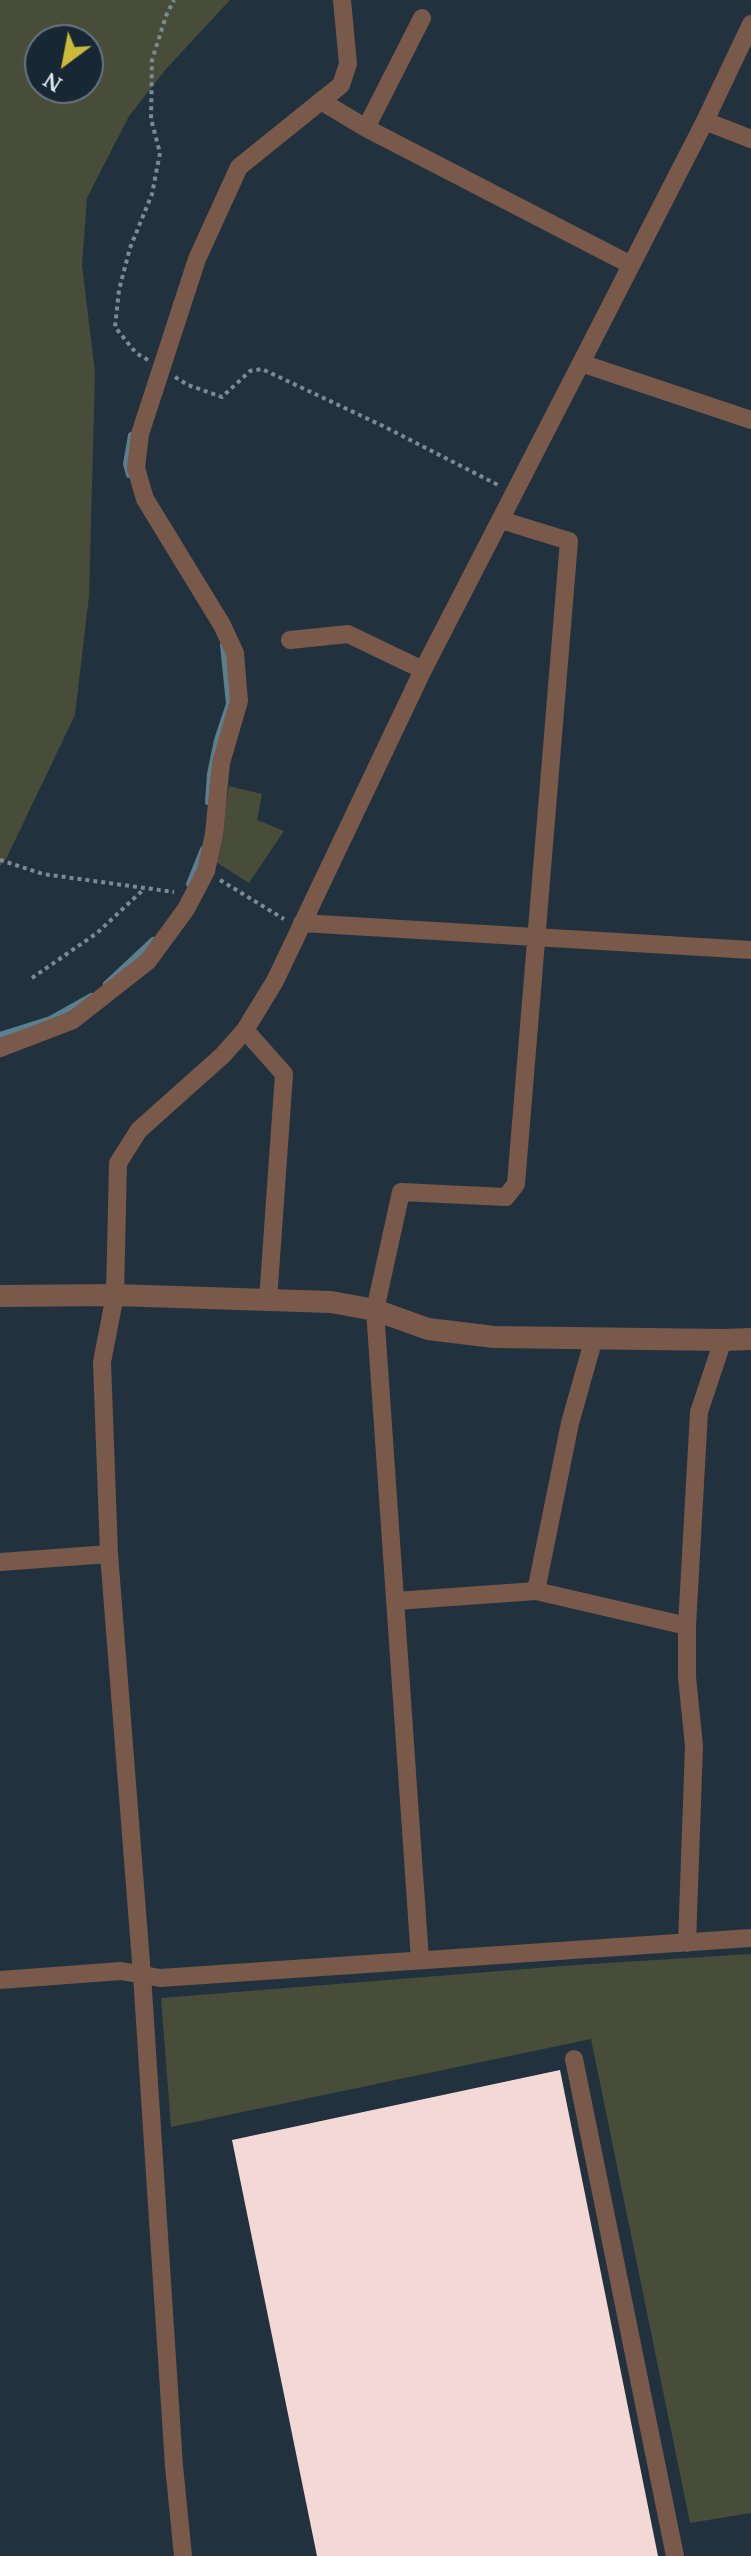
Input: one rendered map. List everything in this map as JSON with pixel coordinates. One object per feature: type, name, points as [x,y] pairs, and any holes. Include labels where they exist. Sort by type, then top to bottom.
[{"type":"street","points":[[0,1048],[73,1020],[119,986],[148,961],[195,894],[206,871],[214,834],[221,763],[239,701],[235,653],[222,625],[145,499],[136,468],[140,434],[197,259],[239,167],[341,85],[348,64],[342,0]]},
{"type":"street","points":[[366,128],[422,18]]},
{"type":"street","points":[[183,2556],[109,1554],[102,1362],[115,1295],[118,1163],[139,1130],[223,1055],[245,1030],[275,981],[423,670],[705,121],[751,24]]},
{"type":"street","points":[[321,101],[366,128],[631,265]]},
{"type":"street","points":[[705,121],[751,139]]},
{"type":"street","points":[[581,363],[751,420]]},
{"type":"street","points":[[420,1960],[375,1310],[401,1192],[506,1197],[516,1184],[569,541],[501,520]]},
{"type":"street","points":[[290,640],[348,634],[423,670]]},
{"type":"street","points":[[302,923],[751,950]]},
{"type":"street","points":[[245,1030],[284,1074],[268,1300]]},
{"type":"street","points":[[0,1296],[115,1295],[331,1302],[375,1310],[428,1329],[494,1337],[751,1339]]},
{"type":"street","points":[[536,1591],[570,1423],[594,1338]]},
{"type":"street","points":[[687,1943],[694,1746],[687,1677],[687,1626],[699,1412],[723,1340]]},
{"type":"street","points":[[0,1562],[109,1554]]},
{"type":"street","points":[[396,1601],[536,1591],[687,1626]]},
{"type":"street","points":[[0,1980],[121,1971],[160,1978],[751,1938]]},
{"type":"street","points":[[574,2059],[675,2556]]},
{"type":"path","points":[[149,361],[136,353],[115,327],[119,290],[130,248],[155,181],[160,153],[151,119],[152,60],[174,0]]},
{"type":"path","points":[[175,377],[222,397],[250,371],[262,369],[514,493]]},
{"type":"path","points":[[0,860],[43,874],[195,894]]},
{"type":"path","points":[[206,871],[281,918],[302,923]]},
{"type":"path","points":[[32,978],[97,933],[144,889]]},
{"type":"green space","points":[[0,0],[230,0],[166,69],[129,116],[87,198],[82,265],[95,373],[89,596],[75,715],[0,866]]},
{"type":"green space","points":[[229,786],[262,794],[257,820],[284,831],[249,883],[216,862]]},
{"type":"green space","points":[[751,1954],[751,2513],[690,2523],[591,2039],[171,2127],[161,1998]]},
{"type":"building","points":[[560,2070],[658,2556],[317,2556],[232,2140]]},
{"type":"waterway","points":[[129,475],[126,464],[131,435]]},
{"type":"waterway","points":[[208,802],[217,740],[229,704],[223,645]]},
{"type":"waterway","points":[[189,884],[203,849]]},
{"type":"waterway","points":[[106,984],[153,940]]},
{"type":"waterway","points":[[0,1035],[50,1019],[91,996]]}]
